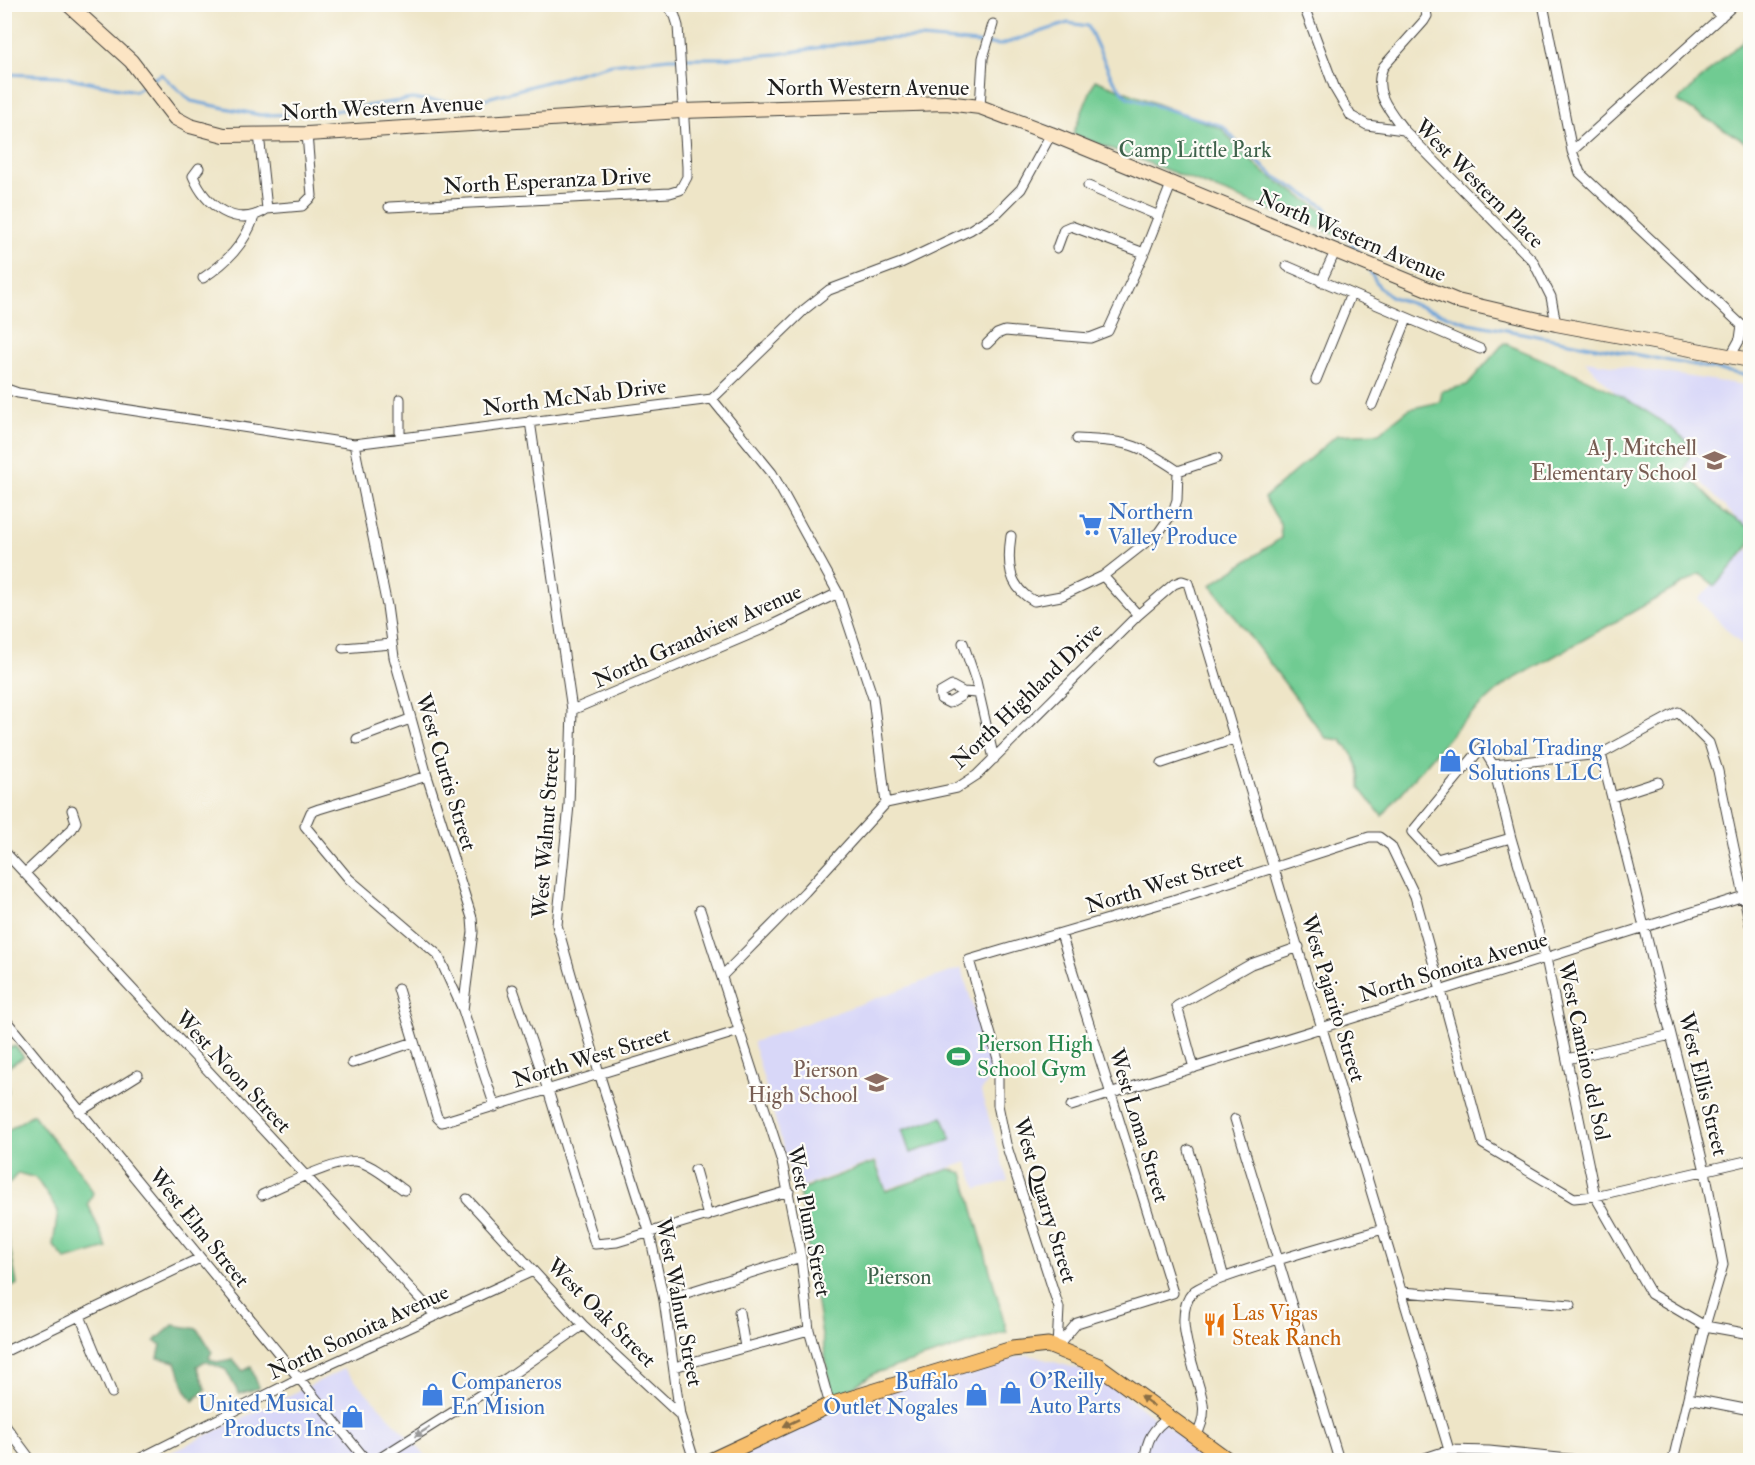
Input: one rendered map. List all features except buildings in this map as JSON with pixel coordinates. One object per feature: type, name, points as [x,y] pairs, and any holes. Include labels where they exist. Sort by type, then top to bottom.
[{"type":"main road","points":[[712,1461],[830,1405],[1012,1349],[1048,1345],[1058,1347],[1099,1366],[1228,1461]]},
{"type":"street","name":"North Western Avenue","points":[[68,4],[131,61],[175,118],[205,131],[224,135],[307,134],[682,111],[946,103],[980,107],[1172,182],[1456,301],[1556,324],[1750,360]]},
{"type":"street","points":[[655,4],[667,5],[675,16],[678,26],[682,111]]},
{"type":"street","name":"West Western Place","points":[[1303,4],[1335,89],[1351,116],[1367,125],[1404,130],[1533,261],[1551,297],[1556,324]]},
{"type":"street","points":[[1404,130],[1382,97],[1380,75],[1383,67],[1424,21],[1426,16],[1424,4]]},
{"type":"street","points":[[1544,4],[1572,151],[1578,169],[1750,333]]},
{"type":"street","points":[[1710,4],[1721,17]]},
{"type":"street","points":[[1572,151],[1735,4]]},
{"type":"street","points":[[980,107],[983,58],[993,24]]},
{"type":"street","name":"North Esperanza Drive","points":[[389,207],[670,193],[681,190],[684,186],[687,167],[682,111]]},
{"type":"street","points":[[259,134],[267,209]]},
{"type":"street","points":[[203,278],[223,264],[238,248],[254,217],[267,209],[302,206],[312,196],[307,134]]},
{"type":"street","points":[[722,976],[805,892],[886,803],[873,698],[838,593],[772,473],[720,413],[712,399],[805,309],[829,290],[902,263],[970,230],[997,213],[1021,189],[1051,134]]},
{"type":"street","points":[[199,168],[193,176],[199,191],[218,209],[234,217],[254,217]]},
{"type":"street","points":[[987,344],[997,334],[1005,332],[1090,338],[1101,335],[1114,322],[1172,182]]},
{"type":"street","points":[[1088,186],[1159,216]]},
{"type":"street","points":[[1057,248],[1065,228],[1071,226],[1144,254]]},
{"type":"street","points":[[1321,282],[1335,252]]},
{"type":"street","points":[[1287,266],[1480,349]]},
{"type":"street","points":[[1316,380],[1351,294]]},
{"type":"street","points":[[1372,405],[1407,319]]},
{"type":"street","points":[[1730,357],[1740,339],[1743,325]]},
{"type":"street","name":"North McNab Drive","points":[[4,388],[18,393],[144,414],[354,444],[712,399]]},
{"type":"street","points":[[400,399],[400,438]]},
{"type":"street","name":"West Walnut Street","points":[[530,421],[572,710],[569,805],[556,916],[599,1072],[649,1231],[664,1300],[680,1415]]},
{"type":"street","points":[[1077,439],[1132,444],[1143,448],[1178,471]]},
{"type":"street","name":"West Curtis Street","points":[[354,444],[387,606],[392,644],[410,719],[472,918],[473,932],[463,1010],[495,1107]]},
{"type":"street","points":[[1178,471],[1217,458]]},
{"type":"street","points":[[1011,536],[1009,550],[1011,575],[1016,587],[1034,601],[1061,596],[1103,576],[1168,521],[1177,500],[1178,471]]},
{"type":"street","points":[[1103,576],[1138,615]]},
{"type":"street","name":"West Pajarito Street","points":[[1165,590],[1182,582],[1188,583],[1449,1450]]},
{"type":"street","name":"North Highland Drive","points":[[886,803],[957,788],[977,775],[1165,590]]},
{"type":"street","name":"North Grandview Avenue","points":[[572,710],[770,626],[838,593]]},
{"type":"street","points":[[963,643],[994,759]]},
{"type":"street","points":[[342,648],[392,644]]},
{"type":"street","points":[[963,692],[977,693]]},
{"type":"street","points":[[1493,765],[1601,754],[1678,712],[1709,743],[1719,771],[1750,925]]},
{"type":"street","points":[[357,739],[410,719]]},
{"type":"street","points":[[1162,763],[1234,739]]},
{"type":"street","name":"West Camino del Sol","points":[[1511,838],[1437,859],[1412,832],[1482,747],[1493,765],[1511,838],[1546,958],[1595,1196],[1651,1294],[1705,1326]]},
{"type":"street","name":"West Ellis Street","points":[[1601,754],[1705,1171],[1723,1265],[1705,1326],[1673,1461]]},
{"type":"street","points":[[427,776],[311,812],[306,819],[309,832],[349,879],[438,955],[463,1010]]},
{"type":"street","points":[[1612,797],[1658,782]]},
{"type":"street","points":[[25,873],[72,829],[76,822],[72,810]]},
{"type":"street","name":"North West Street","points":[[969,960],[1061,934],[1369,837],[1379,837],[1391,846],[1415,897],[1443,990]]},
{"type":"street","name":"West Noon Street","points":[[4,851],[436,1316]]},
{"type":"street","name":"North Sonoita Avenue","points":[[1071,1106],[1744,896]]},
{"type":"street","name":"West Plum Street","points":[[700,910],[789,1191],[801,1257],[809,1329],[830,1405]]},
{"type":"street","name":"West Loma Street","points":[[1058,1347],[1077,1323],[1173,1293],[1061,934]]},
{"type":"street","points":[[1194,1068],[1177,1006],[1251,964],[1299,947]]},
{"type":"street","name":"West Quarry Street","points":[[969,960],[998,1059],[998,1105],[1006,1144],[1059,1308],[1058,1347]]},
{"type":"street","points":[[352,1064],[414,1042],[398,988]]},
{"type":"street","points":[[513,989],[548,1090],[593,1243],[597,1245],[708,1216],[789,1191]]},
{"type":"street","points":[[1443,990],[1483,1144],[1574,1198],[1595,1196],[1750,1160]]},
{"type":"street","name":"West Elm Street","points":[[4,1018],[366,1461]]},
{"type":"street","name":"North West Street","points":[[414,1042],[437,1117],[442,1122],[599,1072],[739,1031]]},
{"type":"street","points":[[1567,1059],[1671,1035]]},
{"type":"street","points":[[79,1112],[138,1075]]},
{"type":"street","points":[[1235,1119],[1340,1461]]},
{"type":"street","points":[[1189,1150],[1224,1278]]},
{"type":"street","points":[[262,1195],[305,1175],[355,1160],[404,1190]]},
{"type":"street","points":[[695,1170],[708,1216]]},
{"type":"street","name":"West Oak Street","points":[[467,1199],[583,1325],[680,1415]]},
{"type":"street","points":[[1196,1436],[1204,1421],[1205,1409],[1192,1363],[1183,1311],[1193,1291],[1224,1278],[1383,1229]]},
{"type":"street","points":[[664,1300],[801,1257]]},
{"type":"street","points":[[4,1352],[200,1258]]},
{"type":"street","name":"North Sonoita Avenue","points":[[137,1461],[298,1379],[533,1271]]},
{"type":"street","points":[[1402,1292],[1571,1305]]},
{"type":"street","points":[[739,1312],[745,1347]]},
{"type":"street","points":[[80,1316],[112,1394]]},
{"type":"street","points":[[377,1461],[507,1378],[583,1325]]},
{"type":"street","points":[[1705,1326],[1750,1334]]},
{"type":"street","points":[[674,1367],[809,1329]]},
{"type":"street","points":[[1688,1398],[1750,1410]]},
{"type":"street","points":[[680,1415],[694,1461]]},
{"type":"street","points":[[1145,1461],[1150,1435],[1170,1417]]},
{"type":"street","points":[[4,1424],[31,1461]]},
{"type":"street","points":[[1419,1461],[1449,1450],[1489,1450],[1579,1461]]},
{"type":"shaded area","name":"A.J. Mitchell Elementary School","points":[[1585,361],[1750,386],[1750,533]]},
{"type":"shaded area","points":[[1750,548],[1750,654],[1698,599]]},
{"type":"shaded area","name":"Pierson High School","points":[[961,968],[994,1071],[981,1092],[1008,1181],[977,1189],[967,1162],[886,1189],[876,1160],[795,1189],[753,1042]]},
{"type":"shaded area","points":[[1029,1355],[1093,1373],[1214,1460],[718,1460],[802,1423],[961,1367]]},
{"type":"shaded area","points":[[344,1369],[430,1460],[155,1460]]},
{"type":"green space","points":[[1750,34],[1750,145],[1677,101]]},
{"type":"green space","name":"Camp Little Park","points":[[1095,80],[1222,129],[1239,150],[1266,174],[1331,216],[1346,232],[1349,240],[1073,134]]},
{"type":"green space","points":[[1504,343],[1626,399],[1650,413],[1693,446],[1684,471],[1724,512],[1750,528],[1750,545],[1715,586],[1700,574],[1505,684],[1460,724],[1382,816],[1360,788],[1358,768],[1350,751],[1341,740],[1326,738],[1211,585],[1281,538],[1280,523],[1264,498],[1337,435],[1379,433],[1409,409],[1440,402],[1442,391],[1467,385]]},
{"type":"green space","points":[[15,1046],[24,1057],[6,1068],[8,1093],[5,1097],[5,1049]]},
{"type":"green space","points":[[33,1114],[87,1182],[93,1193],[88,1204],[107,1248],[66,1260],[53,1245],[58,1211],[36,1178],[18,1173],[5,1188],[5,1128],[7,1131]]},
{"type":"green space","points":[[943,1117],[951,1140],[910,1153],[902,1130]]},
{"type":"green space","name":"Pierson","points":[[875,1162],[886,1191],[949,1169],[963,1173],[1007,1332],[875,1373],[838,1396],[833,1395],[830,1386],[799,1190]]},
{"type":"green space","points":[[4,1217],[17,1284],[5,1291],[4,1291]]},
{"type":"green space","points":[[173,1325],[198,1329],[212,1351],[209,1358],[216,1362],[233,1359],[243,1371],[251,1367],[259,1388],[239,1394],[226,1370],[205,1361],[197,1366],[206,1389],[193,1401],[185,1389],[176,1362],[158,1358],[161,1345],[155,1341]]},
{"type":"waterway","points":[[151,80],[161,74],[191,101],[260,115],[315,114],[412,99],[469,103],[612,64],[669,58],[722,58],[778,54],[874,39],[922,38],[1000,45],[1068,23],[1088,26],[1112,78],[1127,97],[1223,126],[1241,147],[1274,176],[1324,206],[1361,256]]},
{"type":"waterway","points":[[4,74],[58,76],[135,91],[143,86]]},
{"type":"waterway","points":[[1369,270],[1380,288],[1392,297],[1469,323],[1750,376]]},
{"type":"place","name":"A.J. Mitchell Elementary School","points":[[1715,460]]},
{"type":"place","name":"Northern Valley Produce","points":[[1090,524]]},
{"type":"place","name":"Global Trading Solutions LLC","points":[[1450,760]]},
{"type":"place","name":"Pierson High School Gym","points":[[959,1056]]},
{"type":"place","name":"Pierson High School","points":[[876,1082]]},
{"type":"place","name":"Las Vigas Steak Ranch","points":[[1214,1325]]},
{"type":"place","name":"O'Reilly Auto Parts","points":[[1011,1393]]},
{"type":"place","name":"Companeros En Mision","points":[[433,1394]]},
{"type":"place","name":"Buffalo Outlet Nogales","points":[[976,1394]]},
{"type":"place","name":"United Musical Products Inc","points":[[352,1416]]}]
